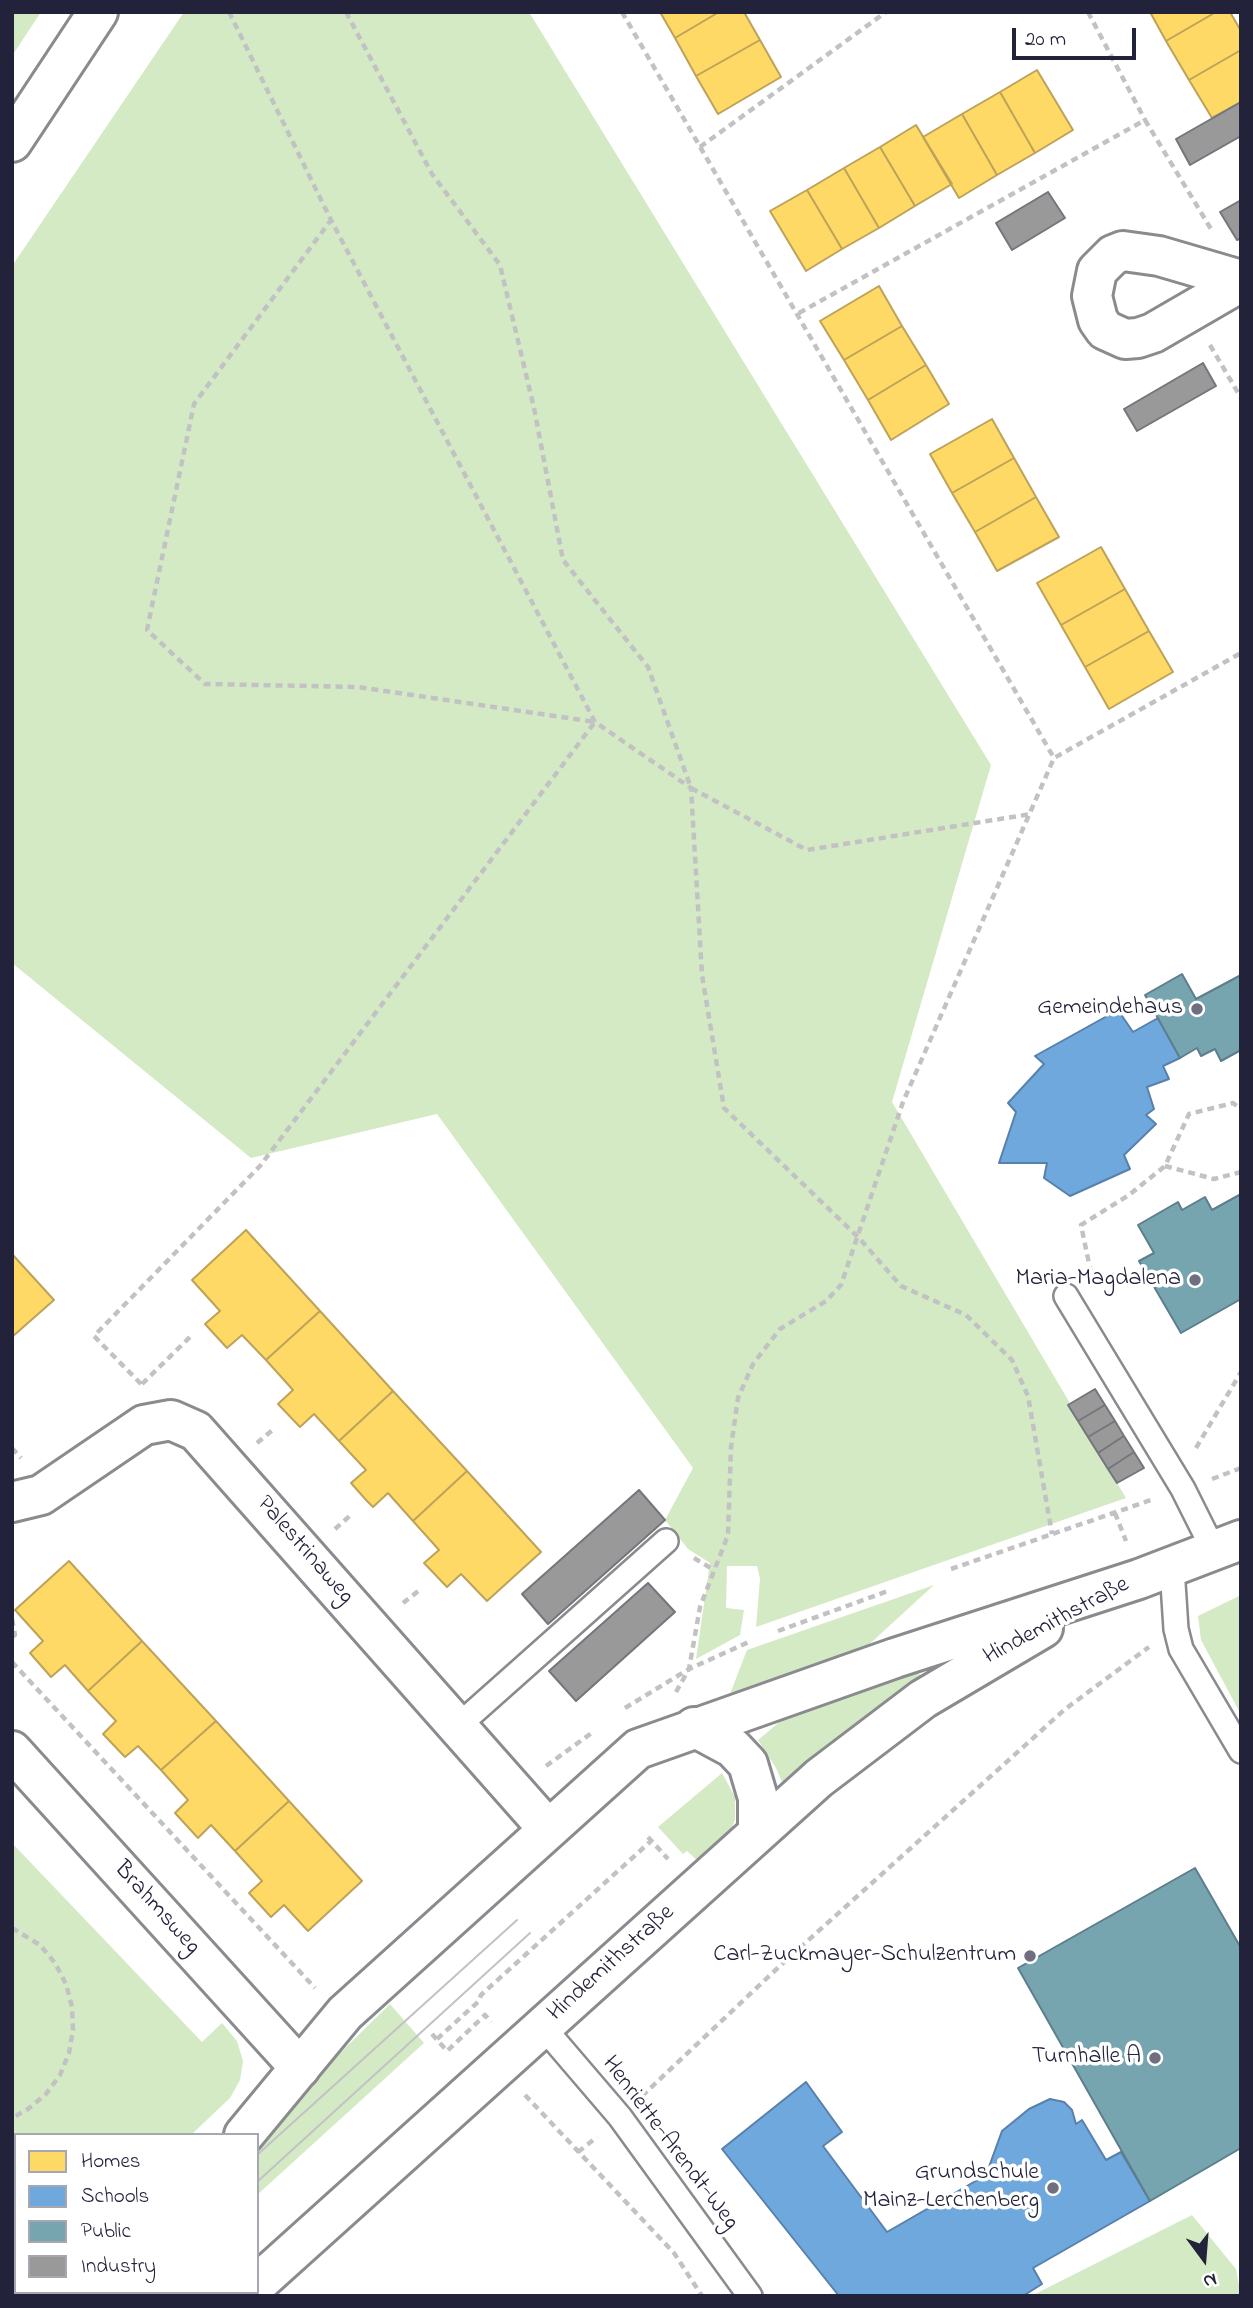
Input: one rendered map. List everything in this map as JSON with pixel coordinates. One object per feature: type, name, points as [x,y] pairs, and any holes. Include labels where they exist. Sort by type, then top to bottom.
[{"type":"street","points":[[12,142],[98,12]]},
{"type":"street","points":[[1123,251],[1159,256],[1241,281],[1153,333],[1125,339],[1105,330],[1098,320],[1092,296],[1093,280],[1105,261],[1123,251]]},
{"type":"street","points":[[12,1502],[41,1495],[144,1425],[171,1420]]},
{"type":"street","name":"Palestrinaweg","points":[[171,1420],[196,1431],[548,1829]]},
{"type":"street","points":[[1146,1564],[1227,1545]]},
{"type":"street","name":"Hindemithstraße","points":[[246,2133],[345,2013],[638,1749],[1146,1564]]},
{"type":"street","name":"Hindemithstraße","points":[[259,2282],[819,1778],[923,1699],[1146,1564]]},
{"type":"street","points":[[694,1727],[733,1748],[748,1764],[758,1798],[758,1832]]},
{"type":"street","name":"Brahmsweg","points":[[12,1751],[300,2068]]},
{"type":"lane","points":[[1066,1296],[1177,1478],[1227,1545]]},
{"type":"lane","points":[[458,1726],[666,1541]]},
{"type":"lane","points":[[1146,1564],[1176,1629],[1181,1649],[1241,1751]]},
{"type":"lane","name":"Henriette-Arendt-Weg","points":[[543,2027],[620,2117],[750,2296]]},
{"type":"path","points":[[229,12],[331,220],[595,722]]},
{"type":"path","points":[[346,12],[432,174],[500,265],[534,408],[563,560],[648,667],[691,788],[702,975],[724,1108],[859,1238],[901,1286],[966,1315],[1012,1360],[1028,1396],[1052,1534]]},
{"type":"path","points":[[622,12],[799,313],[1054,758]]},
{"type":"path","points":[[699,147],[886,12]]},
{"type":"path","points":[[1088,12],[1145,120],[1213,233]]},
{"type":"path","points":[[799,313],[1145,120]]},
{"type":"path","points":[[331,220],[194,404],[147,630],[205,684],[358,687],[595,722],[691,788],[807,850],[1031,814]]},
{"type":"path","points":[[1192,310],[1241,398]]},
{"type":"path","points":[[690,1669],[699,1608],[728,1535],[731,1447],[738,1398],[753,1364],[779,1329],[826,1301],[841,1285],[859,1238],[902,1102],[1054,758],[1241,653]]},
{"type":"path","points":[[171,1420],[94,1336],[260,1166],[595,722]]},
{"type":"path","points":[[1066,1296],[1091,1282],[1091,1265],[1080,1225],[1129,1195],[1165,1166],[1189,1114],[1233,1103],[1241,1109]]},
{"type":"path","points":[[1165,1166],[1214,1179],[1241,1172]]},
{"type":"path","points":[[1177,1478],[1241,1372]]},
{"type":"path","points":[[951,1569],[1115,1513],[1146,1564]]},
{"type":"path","points":[[779,1631],[888,1591]]},
{"type":"path","points":[[12,1619],[15,1635],[12,1637]]},
{"type":"path","points":[[578,2152],[620,2117],[783,1963],[1056,1717],[1131,1659],[1176,1629]]},
{"type":"path","points":[[12,1662],[315,1989]]},
{"type":"path","points":[[437,2039],[650,1839],[659,1849]]},
{"type":"path","points":[[12,1928],[40,1945],[55,1963],[66,1984],[72,2007],[73,2030],[69,2053],[60,2074],[46,2094],[12,2118]]},
{"type":"path","points":[[518,2087],[674,2253],[702,2296]]},
{"type":"green space","points":[[12,12],[41,12],[12,56]]},
{"type":"green space","points":[[184,12],[529,12],[991,765],[892,1102],[1126,1498],[756,1627],[760,1579],[757,1566],[727,1566],[726,1608],[744,1610],[740,1635],[696,1659],[710,1563],[688,1549],[665,1520],[693,1468],[437,1114],[251,1158],[12,963],[12,266]]},
{"type":"green space","points":[[934,1585],[863,1650],[730,1694],[747,1650]]},
{"type":"green space","points":[[1241,1595],[1239,1711],[1201,1640],[1198,1616]]},
{"type":"green space","points":[[915,1672],[923,1676],[921,1680],[783,1784],[758,1740],[783,1719]]},
{"type":"green space","points":[[722,1773],[735,1797],[735,1820],[729,1834],[700,1863],[687,1851],[683,1854],[658,1827]]},
{"type":"green space","points":[[12,1843],[202,2042],[222,2023],[237,2041],[243,2061],[240,2080],[230,2098],[193,2133],[14,2133],[14,2294],[19,2294],[12,2296]]},
{"type":"green space","points":[[390,2004],[424,2043],[259,2193],[259,2138],[293,2108],[339,2054]]},
{"type":"green space","points":[[1192,2215],[1236,2269],[1241,2296],[1031,2296]]},
{"type":"building: Homes","points":[[660,12],[719,12],[675,38]]},
{"type":"building: Homes","points":[[719,12],[744,12],[760,40],[696,76],[675,38]]},
{"type":"building: Homes","points":[[1150,12],[1216,12],[1166,41]]},
{"type":"building: Homes","points":[[1216,12],[1230,12],[1241,31],[1241,50],[1189,80],[1166,41]]},
{"type":"building: Homes","points":[[760,40],[781,77],[718,114],[696,76]]},
{"type":"building: Homes","points":[[1241,50],[1241,102],[1212,118],[1189,80]]},
{"type":"building: Homes","points":[[1037,70],[1073,130],[1035,153],[1000,92]]},
{"type":"building: Homes","points":[[1000,92],[1035,153],[997,175],[962,114]]},
{"type":"building: Homes","points":[[962,114],[997,175],[959,198],[923,137]]},
{"type":"building: Homes","points":[[916,125],[952,184],[915,206],[880,147]]},
{"type":"building: Homes","points":[[880,147],[915,206],[879,228],[844,168]]},
{"type":"building: Homes","points":[[844,168],[879,228],[842,249],[807,190]]},
{"type":"building: Homes","points":[[807,190],[842,249],[806,271],[770,211]]},
{"type":"building: Homes","points":[[879,286],[902,326],[844,360],[820,321]]},
{"type":"building: Homes","points":[[902,326],[926,365],[868,400],[844,360]]},
{"type":"building: Homes","points":[[926,365],[949,404],[891,440],[868,400]]},
{"type":"building: Homes","points":[[992,419],[1014,458],[952,493],[930,454]]},
{"type":"building: Homes","points":[[1014,458],[1036,497],[975,532],[952,493]]},
{"type":"building: Homes","points":[[1036,497],[1059,537],[997,571],[975,532]]},
{"type":"building: Homes","points":[[1101,547],[1125,589],[1061,625],[1037,583]]},
{"type":"building: Homes","points":[[1125,589],[1149,631],[1085,667],[1061,625]]},
{"type":"building: Homes","points":[[1149,631],[1173,672],[1109,709],[1085,667]]},
{"type":"building: Homes","points":[[246,1230],[320,1311],[266,1360],[242,1335],[227,1348],[205,1324],[220,1311],[192,1280]]},
{"type":"building: Homes","points":[[12,1254],[54,1300],[12,1337]]},
{"type":"building: Homes","points":[[320,1311],[393,1391],[339,1441],[314,1414],[300,1427],[278,1404],[293,1390],[266,1360]]},
{"type":"building: Homes","points":[[393,1391],[467,1471],[413,1521],[388,1493],[373,1507],[367,1501],[351,1483],[366,1470],[339,1441]]},
{"type":"building: Homes","points":[[467,1471],[541,1552],[487,1601],[461,1574],[447,1587],[424,1563],[439,1550],[413,1521]]},
{"type":"building: Homes","points":[[69,1561],[142,1641],[88,1691],[65,1665],[51,1677],[30,1653],[43,1641],[15,1610]]},
{"type":"building: Homes","points":[[142,1641],[216,1721],[161,1770],[138,1746],[125,1757],[103,1734],[116,1721],[88,1691]]},
{"type":"building: Homes","points":[[216,1721],[289,1801],[235,1851],[211,1825],[198,1838],[175,1813],[188,1800],[161,1770]]},
{"type":"building: Homes","points":[[289,1801],[362,1881],[308,1931],[284,1905],[271,1917],[249,1893],[262,1881],[235,1851]]},
{"type":"building: Schools","points":[[1118,1010],[1133,1032],[1158,1018],[1180,1058],[1163,1066],[1169,1079],[1147,1087],[1154,1109],[1146,1115],[1156,1124],[1124,1155],[1130,1169],[1070,1196],[1044,1178],[1047,1163],[999,1163],[1016,1112],[1008,1103],[1044,1064],[1035,1056]]},
{"type":"building: Schools","name":"Grundschule Mainz-Lerchenberg","points":[[806,2082],[842,2132],[823,2146],[887,2232],[986,2175],[1002,2131],[1029,2109],[1050,2099],[1064,2102],[1072,2110],[1076,2124],[1082,2120],[1106,2160],[1121,2152],[1150,2201],[1033,2268],[1042,2284],[1023,2296],[839,2296],[722,2149]]},
{"type":"building: Public","name":"Gemeindehaus","points":[[1182,974],[1196,999],[1241,975],[1241,1050],[1221,1061],[1215,1049],[1201,1056],[1197,1048],[1180,1058],[1145,995]]},
{"type":"building: Public","name":"Maria-Magdalena","points":[[1241,1194],[1241,1299],[1181,1333],[1139,1261],[1154,1253],[1138,1225],[1178,1202],[1182,1210],[1205,1197],[1212,1210]]},
{"type":"building: Public","name":"Turnhalle A","points":[[1195,1868],[1241,1948],[1241,2148],[1150,2201],[1018,1968]]},
{"type":"building: Industry","points":[[1241,102],[1241,136],[1190,165],[1176,139]]},
{"type":"building: Industry","points":[[1048,192],[1065,218],[1012,250],[996,223]]},
{"type":"building: Industry","points":[[1241,200],[1241,238],[1237,240],[1220,212]]},
{"type":"building: Industry","points":[[1203,363],[1216,386],[1137,431],[1124,409]]},
{"type":"building: Industry","points":[[1095,1389],[1105,1405],[1078,1421],[1068,1405]]},
{"type":"building: Industry","points":[[1105,1405],[1115,1421],[1088,1437],[1078,1421]]},
{"type":"building: Industry","points":[[1115,1421],[1124,1436],[1098,1453],[1088,1437]]},
{"type":"building: Industry","points":[[1124,1436],[1134,1452],[1108,1469],[1098,1453]]},
{"type":"building: Industry","points":[[1134,1452],[1144,1468],[1117,1483],[1108,1469]]},
{"type":"building: Industry","points":[[639,1490],[665,1520],[548,1624],[522,1594]]},
{"type":"building: Industry","points":[[648,1583],[675,1612],[576,1701],[549,1671]]},
{"type":"tram line","points":[[259,2153],[517,1920]]},
{"type":"tram line","points":[[259,2180],[530,1933]]},
{"type":"place","name":"Gemeindehaus","points":[[1197,1009]]},
{"type":"place","name":"Maria-Magdalena","points":[[1195,1280]]},
{"type":"place","name":"Carl-Zuckmayer-Schulzentrum","points":[[1030,1956]]},
{"type":"place","name":"Turnhalle A","points":[[1155,2058]]},
{"type":"place","name":"Grundschule Mainz-Lerchenberg","points":[[1053,2188]]}]
